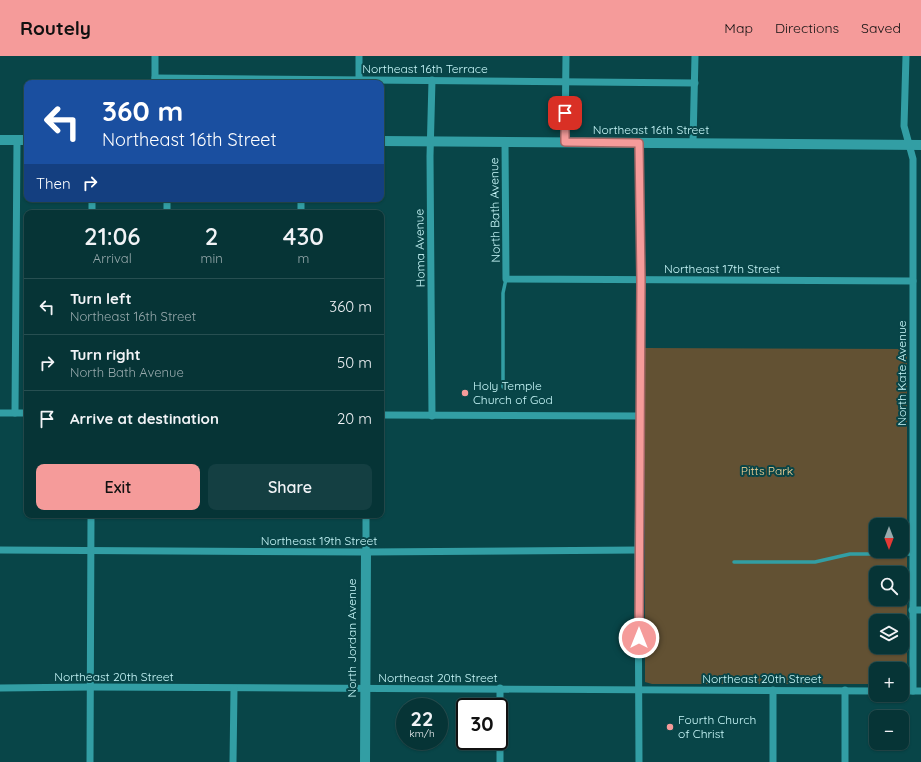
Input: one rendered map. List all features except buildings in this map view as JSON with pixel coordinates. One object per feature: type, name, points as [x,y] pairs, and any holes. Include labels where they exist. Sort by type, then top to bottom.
[{"type":"street","points":[[155,56],[155,80]]},
{"type":"street","points":[[359,80],[360,56]]},
{"type":"street","points":[[565,142],[566,56]]},
{"type":"street","points":[[693,143],[695,56]]},
{"type":"street","name":"North Kate Avenue","points":[[906,56],[904,126],[913,158],[913,691]]},
{"type":"street","name":"Homa Avenue","points":[[432,80],[432,416]]},
{"type":"street","name":"Northeast 16th Terrace","points":[[384,81],[695,83]]},
{"type":"street","points":[[0,140],[22,140],[15,413]]},
{"type":"street","name":"Northeast 16th Street","points":[[384,141],[921,144]]},
{"type":"street","name":"North Bath Avenue","points":[[505,142],[506,279]]},
{"type":"street","points":[[639,143],[641,280],[638,550],[639,762]]},
{"type":"street","name":"Northeast 17th Street","points":[[506,279],[913,281]]},
{"type":"street","points":[[913,299],[921,299]]},
{"type":"street","points":[[0,413],[24,414]]},
{"type":"street","points":[[384,415],[640,416]]},
{"type":"street","points":[[913,458],[921,458]]},
{"type":"street","points":[[90,762],[91,518]]},
{"type":"street","name":"North Jordan Avenue","points":[[365,762],[366,518]]},
{"type":"street","name":"Northeast 19th Street","points":[[0,550],[366,552],[638,550]]},
{"type":"street","points":[[912,610],[921,610]]},
{"type":"street","name":"Northeast 20th Street","points":[[0,688],[500,688],[869,691]]},
{"type":"street","points":[[500,688],[500,762]]},
{"type":"street","points":[[233,762],[234,689]]},
{"type":"street","points":[[773,690],[773,762]]},
{"type":"street","points":[[845,690],[845,762]]},
{"type":"street","points":[[909,691],[921,691]]},
{"type":"lane","points":[[503,387],[503,294],[506,279]]},
{"type":"lane","points":[[734,562],[815,562],[850,554],[912,554]]},
{"type":"green space","name":"Pitts Park","points":[[645,348],[907,349],[907,518],[869,518],[869,558],[907,558],[907,566],[869,566],[869,606],[907,606],[907,614],[869,614],[869,654],[907,654],[907,662],[869,662],[869,684],[652,684],[645,682]]},
{"type":"place","name":"Holy Temple Church of God","points":[[465,393]]},
{"type":"place","name":"Fourth Church of Christ","points":[[670,727]]},
{"type":"route","points":[[565,113],[565,142],[639,143],[641,280],[638,550],[639,638]]}]
